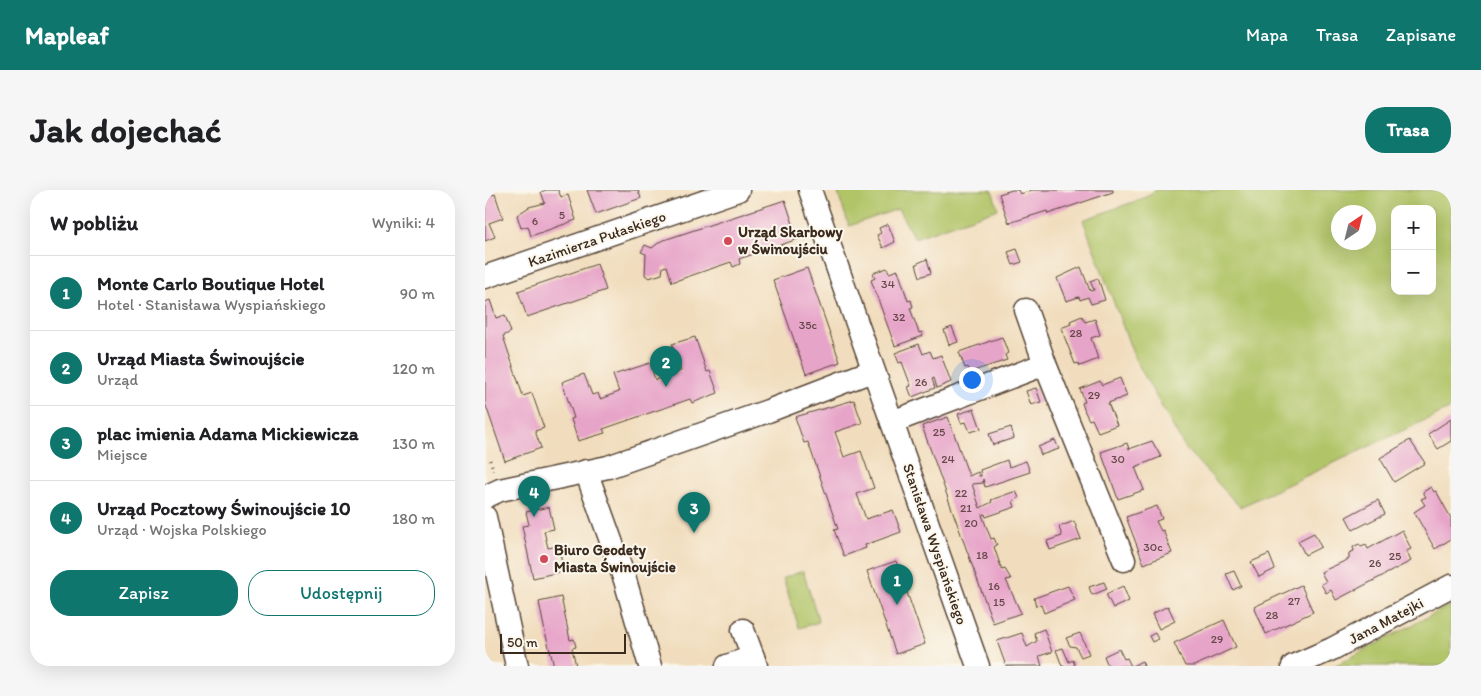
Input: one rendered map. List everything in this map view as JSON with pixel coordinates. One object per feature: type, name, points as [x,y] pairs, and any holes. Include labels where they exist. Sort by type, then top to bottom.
[{"type":"street","name":"Kazimierza Pułaskiego","points":[[485,277],[738,190]]},
{"type":"street","name":"Stanisława Wyspiańskiego","points":[[810,190],[978,666]]},
{"type":"street","points":[[1026,310],[1045,364],[1124,560]]},
{"type":"street","points":[[892,422],[1045,364]]},
{"type":"street","points":[[485,497],[500,490],[608,467],[873,372]]},
{"type":"street","points":[[586,471],[625,580],[650,666]]},
{"type":"street","points":[[485,517],[517,666]]},
{"type":"street","name":"Jana Matejki","points":[[1293,666],[1332,649],[1451,586]]},
{"type":"street","points":[[727,666],[755,662],[743,630]]},
{"type":"green space","points":[[837,190],[992,190],[998,209],[914,238],[898,209],[849,226]]},
{"type":"green space","points":[[1156,190],[1451,190],[1451,408],[1240,507],[1185,448],[1135,359],[1083,220],[1144,198]]},
{"type":"green space","points":[[803,571],[819,622],[799,628],[783,578]]},
{"type":"green space","points":[[1451,604],[1451,666],[1334,666],[1441,610]]},
{"type":"building","points":[[558,190],[561,197],[568,195],[576,220],[531,236],[528,226],[521,228],[517,215],[529,207],[545,203],[541,192]]},
{"type":"building","points":[[587,190],[638,190],[641,198],[596,214]]},
{"type":"building","points":[[1018,190],[1020,194],[1032,190],[1113,190],[1113,192],[1048,214],[1047,211],[1009,223],[999,194]]},
{"type":"building","points":[[495,194],[503,218],[489,223],[495,237],[485,241],[485,197]]},
{"type":"building","name":"Urząd Skarbowy w Świnoujściu","points":[[785,200],[798,239],[739,259],[740,264],[733,267],[731,262],[672,282],[667,266],[663,267],[662,274],[649,278],[645,275],[646,254],[641,252],[645,245],[652,248],[661,241]]},
{"type":"building","points":[[888,224],[895,242],[883,248],[877,235],[881,233],[879,228]]},
{"type":"building","points":[[1017,249],[1022,262],[1013,265],[1008,252]]},
{"type":"building","points":[[927,259],[931,273],[920,277],[916,264]]},
{"type":"building","points":[[597,264],[606,290],[527,317],[518,291]]},
{"type":"building","points":[[1081,267],[1090,291],[1094,290],[1090,281],[1098,278],[1105,300],[1091,304],[1088,297],[1080,300],[1079,297],[1066,301],[1057,278]]},
{"type":"building","points":[[807,268],[840,362],[806,374],[773,280]]},
{"type":"building","points":[[887,268],[889,273],[898,270],[908,301],[911,300],[913,307],[910,308],[919,333],[922,332],[923,336],[895,346],[871,280],[875,278],[873,273]]},
{"type":"building","points":[[490,300],[496,318],[505,315],[511,332],[503,336],[523,396],[532,393],[544,428],[535,431],[541,448],[505,461],[485,403],[485,302]]},
{"type":"building","points":[[1082,316],[1085,322],[1095,319],[1100,335],[1091,338],[1098,359],[1080,366],[1078,363],[1075,364],[1061,328],[1071,324],[1070,321]]},
{"type":"building","points":[[952,327],[958,342],[949,345],[944,330]]},
{"type":"building","points":[[695,337],[707,372],[710,371],[718,393],[692,403],[690,399],[603,429],[605,433],[578,441],[571,419],[574,418],[562,382],[584,374],[592,395],[598,393],[600,399],[619,392],[613,375],[650,363],[655,380],[681,371],[672,344]]},
{"type":"building","points":[[1002,337],[1008,353],[1005,355],[1007,360],[970,372],[968,367],[965,368],[959,352]]},
{"type":"building","points":[[919,344],[923,354],[930,351],[933,358],[941,355],[951,382],[937,388],[934,378],[932,379],[935,388],[912,397],[908,387],[911,386],[902,362],[899,363],[895,353]]},
{"type":"building","points":[[1120,378],[1127,396],[1108,403],[1117,425],[1098,432],[1092,419],[1089,420],[1085,412],[1082,403],[1085,402],[1080,389],[1100,381],[1102,385]]},
{"type":"building","points":[[1036,388],[1041,402],[1031,405],[1026,391]]},
{"type":"building","points":[[854,400],[862,423],[835,432],[844,457],[861,451],[874,488],[857,494],[866,519],[893,510],[901,532],[865,545],[866,548],[844,556],[834,530],[838,529],[808,442],[804,443],[795,417]]},
{"type":"building","points":[[974,409],[981,429],[970,432],[966,422],[961,423],[958,414]]},
{"type":"building","points":[[948,417],[969,476],[978,472],[979,476],[981,476],[980,470],[1007,460],[1009,467],[1026,461],[1030,472],[985,487],[983,479],[983,483],[972,484],[980,508],[992,502],[991,500],[1016,491],[1019,498],[1013,501],[1015,507],[986,517],[985,514],[982,515],[991,539],[994,538],[997,545],[994,547],[1002,570],[1005,569],[1011,579],[1006,580],[1021,613],[993,623],[922,426]]},
{"type":"building","points":[[1451,419],[1451,441],[1438,449],[1428,434]]},
{"type":"building","points":[[1011,427],[1014,438],[993,445],[989,434]]},
{"type":"building","points":[[1055,440],[1059,449],[1041,455],[1038,447]]},
{"type":"building","points":[[1410,440],[1425,463],[1394,482],[1380,458]]},
{"type":"building","points":[[1152,441],[1161,457],[1135,467],[1144,490],[1118,499],[1101,452],[1127,443],[1129,449]]},
{"type":"building","points":[[1431,487],[1434,492],[1436,491],[1451,518],[1451,539],[1435,549],[1414,512],[1425,505],[1421,499],[1426,497],[1423,492]]},
{"type":"building","points":[[1378,500],[1385,514],[1353,530],[1346,517]]},
{"type":"building","points":[[1157,506],[1162,519],[1156,521],[1161,531],[1163,530],[1172,553],[1144,564],[1126,517]]},
{"type":"building","points":[[549,507],[554,529],[544,531],[548,548],[558,546],[564,571],[533,578],[522,526],[529,525],[526,512]]},
{"type":"building","points":[[1074,521],[1081,539],[1050,550],[1047,541],[1062,536],[1059,527]]},
{"type":"building","points":[[1402,530],[1411,549],[1406,551],[1411,561],[1336,600],[1331,590],[1326,593],[1321,584],[1326,582],[1321,572],[1349,559],[1349,553],[1354,551],[1353,547],[1359,544],[1361,547],[1366,545],[1368,549]]},
{"type":"building","points":[[1314,533],[1321,547],[1305,555],[1298,541]]},
{"type":"building","points":[[1269,554],[1275,569],[1259,577],[1251,562]]},
{"type":"building","points":[[896,561],[925,644],[896,654],[867,571]]},
{"type":"building","points":[[1234,571],[1241,586],[1233,590],[1226,574]]},
{"type":"building","points":[[1104,582],[1107,589],[1092,595],[1089,587]]},
{"type":"building","points":[[1301,585],[1313,612],[1266,634],[1254,607]]},
{"type":"building","points":[[1068,586],[1075,600],[1044,613],[1041,605],[1036,606],[1034,598]]},
{"type":"building","points":[[1123,586],[1129,601],[1113,608],[1106,594]]},
{"type":"building","points":[[561,597],[570,640],[574,639],[576,647],[572,648],[576,666],[554,666],[545,632],[539,602]]},
{"type":"building","points":[[1168,606],[1175,621],[1159,629],[1152,614]]},
{"type":"building","points":[[1224,620],[1236,647],[1194,666],[1185,666],[1174,643]]},
{"type":"building","points":[[1044,629],[1052,652],[1039,656],[1042,666],[1006,666],[997,641],[1022,633],[1027,647],[1037,641],[1034,633]]},
{"type":"building","points":[[1080,633],[1089,654],[1081,657],[1076,647],[1070,646],[1066,638]]},
{"type":"building","points":[[1155,633],[1158,639],[1152,642],[1149,636]]},
{"type":"building","points":[[1063,648],[1069,662],[1073,660],[1075,666],[1062,666],[1056,650]]},
{"type":"building","points":[[1119,649],[1124,659],[1127,658],[1131,666],[1108,666],[1104,656]]},
{"type":"building","points":[[1142,661],[1144,666],[1132,666]]},
{"type":"place","name":"Urząd Skarbowy w Świnoujściu","points":[[728,241]]},
{"type":"place","name":"Urząd Miasta Świnoujście","points":[[666,387]]},
{"type":"place","name":"Urząd Pocztowy Świnoujście 10","points":[[534,517]]},
{"type":"place","name":"plac imienia Adama Mickiewicza","points":[[694,533]]},
{"type":"place","name":"Biuro Geodety Miasta Świnoujście","points":[[544,559]]},
{"type":"place","name":"Monte Carlo Boutique Hotel","points":[[897,605]]}]
